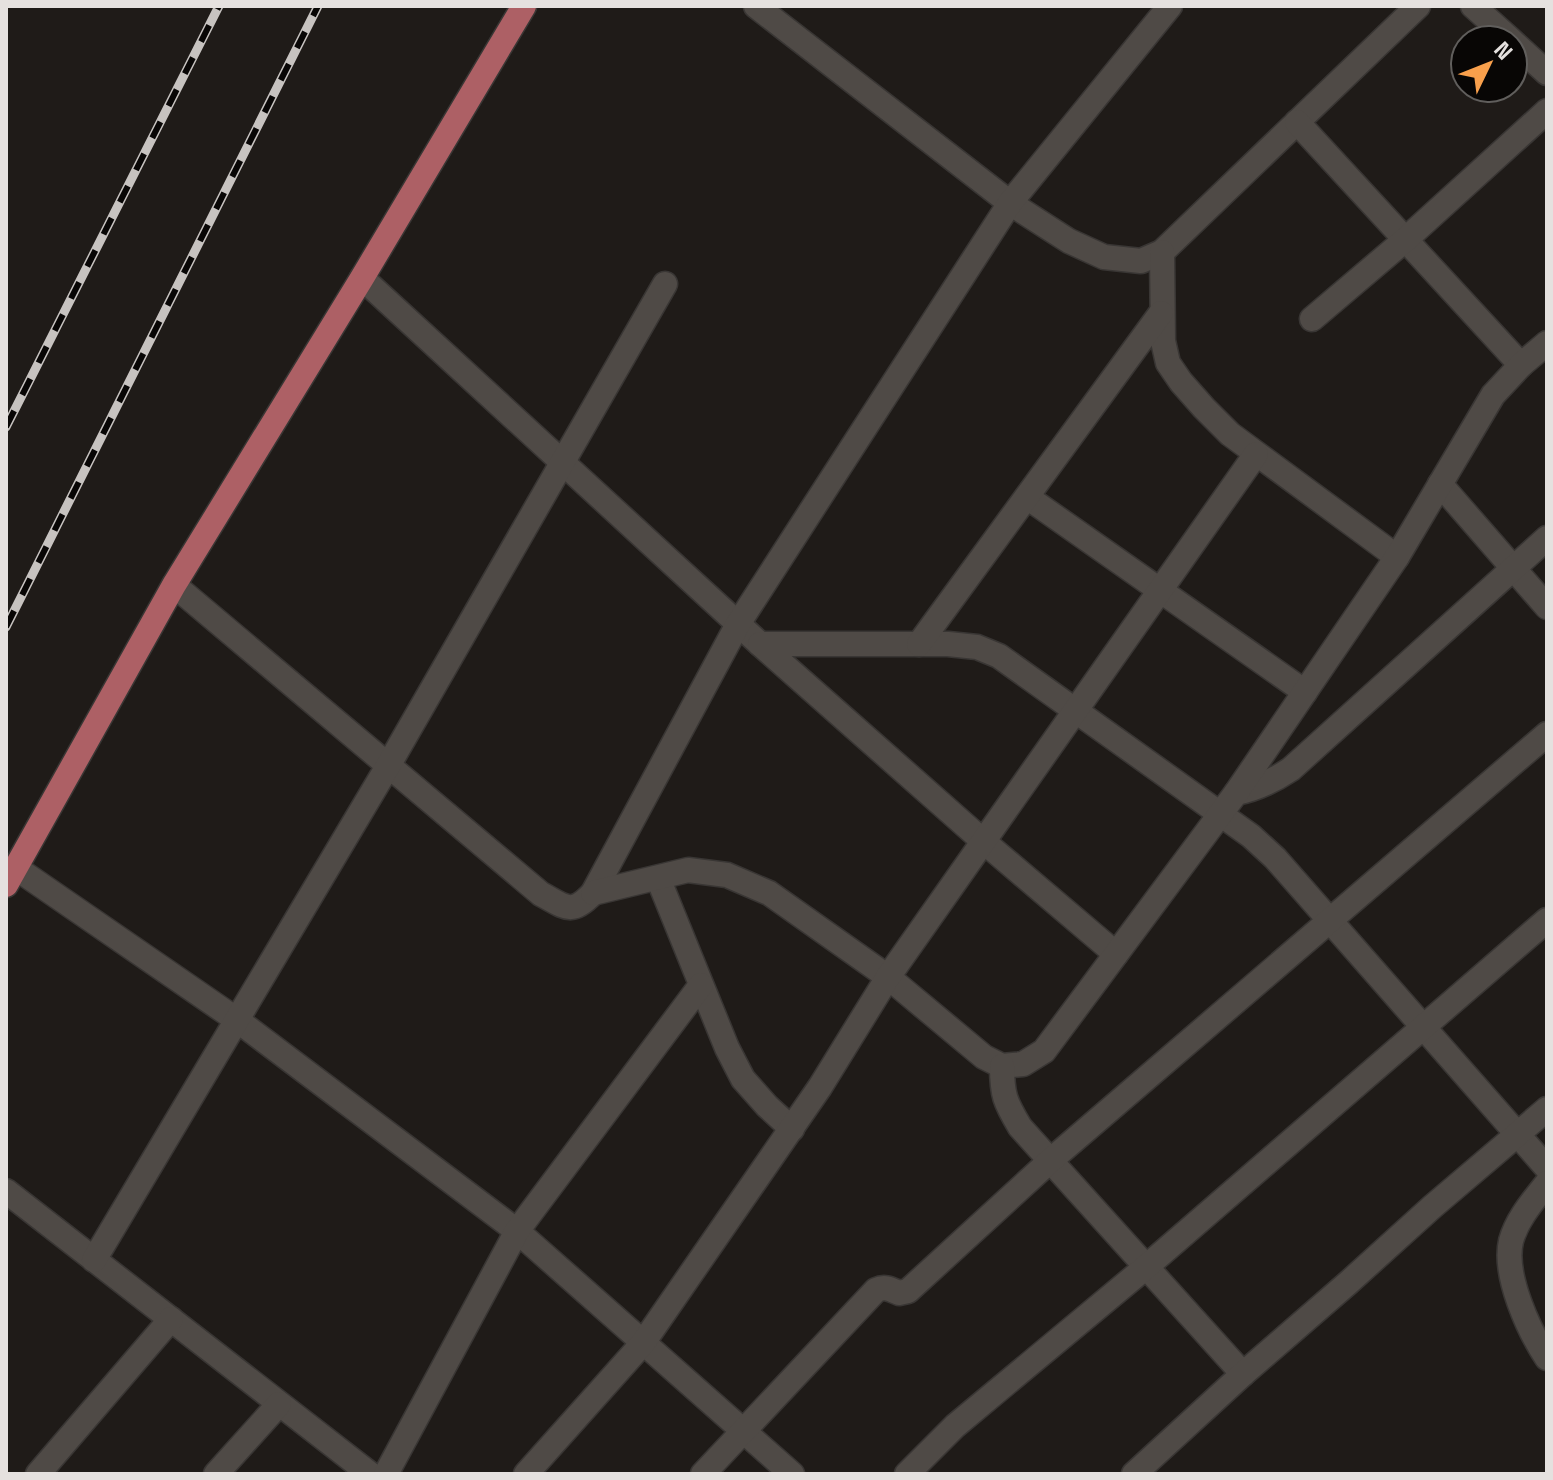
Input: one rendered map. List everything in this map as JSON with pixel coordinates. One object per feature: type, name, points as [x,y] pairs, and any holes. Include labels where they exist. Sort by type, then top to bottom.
[{"type":"main road","points":[[11,877],[174,585],[524,6]]},
{"type":"street","points":[[756,6],[1010,203],[1069,241],[1104,257],[1141,261],[1162,252],[1418,6]]},
{"type":"street","points":[[174,585],[541,894],[569,908],[581,906],[593,893],[738,624],[1010,203],[1170,6]]},
{"type":"street","points":[[1473,6],[1493,24]]},
{"type":"street","points":[[1529,57],[1547,73]]},
{"type":"street","points":[[1312,319],[1405,240],[1547,111]]},
{"type":"street","points":[[1297,122],[1521,365]]},
{"type":"street","points":[[1162,252],[1161,313],[1168,363],[1230,434],[1397,557]]},
{"type":"street","points":[[362,278],[760,644],[1116,954]]},
{"type":"street","points":[[94,1260],[388,766],[665,284]]},
{"type":"street","points":[[919,644],[1161,313]]},
{"type":"street","points":[[593,893],[688,870],[727,875],[769,893],[888,977],[984,1057],[1002,1066],[1023,1064],[1044,1051],[1221,814],[1397,557],[1493,395],[1547,343]]},
{"type":"street","points":[[526,1474],[643,1343],[792,1129],[888,977],[1256,454]]},
{"type":"street","points":[[1440,484],[1547,607]]},
{"type":"street","points":[[1027,497],[1305,692]]},
{"type":"street","points":[[1236,793],[1263,786],[1291,769],[1547,538]]},
{"type":"street","points":[[760,644],[919,644],[977,647],[999,656],[1221,814],[1275,858],[1547,1168]]},
{"type":"street","points":[[703,1474],[876,1290],[881,1287],[899,1293],[908,1291],[1051,1160],[1547,734]]},
{"type":"street","points":[[11,877],[237,1020],[517,1231],[792,1474]]},
{"type":"street","points":[[658,878],[727,1048],[743,1079],[792,1129]]},
{"type":"street","points":[[907,1474],[955,1426],[1146,1267],[1547,920]]},
{"type":"street","points":[[386,1474],[517,1231],[701,985]]},
{"type":"street","points":[[1002,1066],[1002,1093],[1020,1127],[1243,1374]]},
{"type":"street","points":[[1134,1474],[1243,1374],[1547,1109]]},
{"type":"street","points":[[1547,1183],[1520,1218],[1510,1243],[1511,1266],[1520,1307],[1547,1358]]},
{"type":"street","points":[[6,1191],[370,1474]]},
{"type":"street","points":[[38,1474],[171,1319]]},
{"type":"street","points":[[216,1474],[279,1404]]},
{"type":"railway","points":[[6,427],[219,6]]},
{"type":"railway","points":[[6,627],[318,6]]}]
